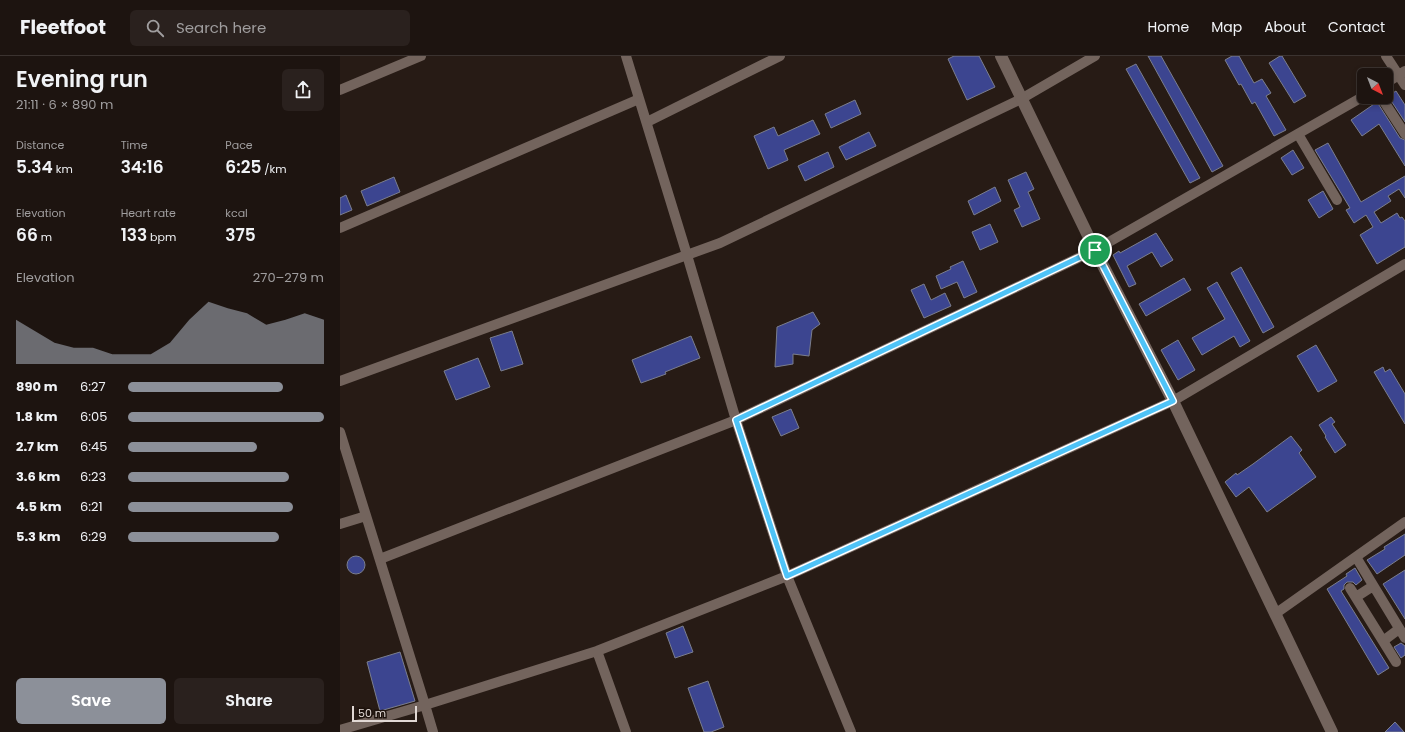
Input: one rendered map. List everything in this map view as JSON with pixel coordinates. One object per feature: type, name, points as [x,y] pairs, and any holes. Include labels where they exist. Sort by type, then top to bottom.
[{"type":"street","points":[[340,90],[421,56]]},
{"type":"street","points":[[626,56],[688,255],[736,420],[787,576],[851,732]]},
{"type":"street","points":[[647,122],[780,56]]},
{"type":"street","points":[[1001,56],[1095,250],[1173,401],[1332,732]]},
{"type":"street","points":[[340,381],[720,243],[1021,99],[1095,56]]},
{"type":"street","points":[[1386,56],[1402,74],[1405,85]]},
{"type":"street","points":[[1393,79],[1402,74]]},
{"type":"street","points":[[340,228],[639,98]]},
{"type":"street","points":[[380,559],[736,420],[1095,250],[1357,100]]},
{"type":"street","points":[[1385,104],[1405,134]]},
{"type":"street","points":[[1298,134],[1337,200]]},
{"type":"street","points":[[340,730],[597,651],[787,576],[1173,401],[1405,264]]},
{"type":"street","points":[[340,432],[433,732]]},
{"type":"street","points":[[340,524],[366,516]]},
{"type":"street","points":[[1275,614],[1405,522]]},
{"type":"street","points":[[1356,557],[1402,634],[1383,641]]},
{"type":"street","points":[[1356,597],[1373,586]]},
{"type":"street","points":[[1350,588],[1396,662]]},
{"type":"street","points":[[597,651],[626,732]]},
{"type":"building","points":[[954,56],[979,56],[995,87],[967,100],[948,59]]},
{"type":"building","points":[[1148,56],[1161,56],[1223,166],[1212,172]]},
{"type":"building","points":[[1232,56],[1239,56],[1254,83],[1262,79],[1271,93],[1266,96],[1286,130],[1274,136],[1255,102],[1252,104],[1225,60]]},
{"type":"building","points":[[1282,56],[1306,96],[1294,103],[1269,63]]},
{"type":"building","points":[[1136,64],[1200,178],[1190,183],[1126,69]]},
{"type":"building","points":[[1396,91],[1405,105],[1405,122],[1393,104],[1393,93]]},
{"type":"building","points":[[855,100],[861,114],[831,128],[825,114]]},
{"type":"building","points":[[1374,104],[1378,104],[1400,138],[1405,140],[1405,166],[1379,124],[1362,136],[1351,120]]},
{"type":"building","points":[[813,120],[820,134],[784,150],[788,160],[768,169],[754,136],[774,127],[778,136]]},
{"type":"building","points":[[869,132],[876,146],[846,160],[839,147]]},
{"type":"building","points":[[1328,143],[1361,202],[1405,176],[1405,198],[1399,189],[1388,196],[1391,201],[1374,212],[1381,223],[1397,213],[1400,218],[1402,217],[1405,221],[1405,247],[1377,264],[1360,235],[1373,227],[1366,215],[1354,223],[1346,210],[1350,208],[1315,150]]},
{"type":"building","points":[[1293,150],[1304,168],[1292,175],[1281,158]]},
{"type":"building","points":[[828,152],[834,167],[805,181],[798,166]]},
{"type":"building","points":[[1026,172],[1034,189],[1028,192],[1040,219],[1022,227],[1014,210],[1020,207],[1008,180]]},
{"type":"building","points":[[394,177],[400,192],[367,206],[361,191]]},
{"type":"building","points":[[995,187],[1001,201],[974,215],[968,201]]},
{"type":"building","points":[[1323,191],[1333,209],[1319,218],[1308,200]]},
{"type":"building","points":[[346,195],[352,210],[340,215],[340,198]]},
{"type":"building","points":[[990,224],[998,242],[980,250],[972,232]]},
{"type":"building","points":[[1156,233],[1173,260],[1161,267],[1152,252],[1127,266],[1136,284],[1129,287],[1113,255],[1119,251],[1120,253]]},
{"type":"building","points":[[963,261],[977,292],[964,298],[957,282],[941,289],[936,276]]},
{"type":"building","points":[[1241,267],[1274,327],[1263,333],[1231,273]]},
{"type":"building","points":[[1184,278],[1191,290],[1146,316],[1139,304]]},
{"type":"building","points":[[1217,282],[1250,341],[1240,347],[1234,336],[1202,355],[1192,338],[1225,319],[1207,288]]},
{"type":"building","points":[[924,284],[931,300],[945,293],[951,306],[924,318],[911,290]]},
{"type":"building","points":[[813,312],[820,324],[812,330],[809,356],[793,354],[793,364],[775,367],[777,327]]},
{"type":"building","points":[[512,331],[523,364],[501,371],[490,338]]},
{"type":"building","points":[[691,336],[700,358],[665,372],[666,374],[641,383],[632,360]]},
{"type":"building","points":[[1178,340],[1195,370],[1178,380],[1161,350]]},
{"type":"building","points":[[1316,345],[1337,381],[1318,392],[1297,356]]},
{"type":"building","points":[[478,358],[490,387],[456,400],[444,371]]},
{"type":"building","points":[[1383,367],[1385,372],[1390,369],[1405,394],[1405,424],[1374,372]]},
{"type":"building","points":[[791,409],[799,428],[781,436],[772,417]]},
{"type":"building","points":[[1331,417],[1335,422],[1332,424],[1346,445],[1335,453],[1319,425]]},
{"type":"building","points":[[1291,436],[1302,450],[1299,453],[1316,477],[1267,512],[1249,487],[1236,497],[1225,482],[1236,473],[1237,475],[1253,464]]},
{"type":"building","points":[[1405,534],[1405,555],[1377,574],[1367,560]]},
{"type":"building","points":[[356,556],[362,559],[365,565],[362,571],[356,574],[350,571],[347,565],[350,559]]},
{"type":"building","points":[[1355,568],[1362,580],[1356,585],[1353,582],[1347,582],[1344,585],[1344,589],[1341,591],[1389,668],[1378,675],[1327,589],[1347,576],[1346,574]]},
{"type":"building","points":[[1405,570],[1405,619],[1383,584]]},
{"type":"building","points":[[683,626],[693,652],[675,658],[666,633]]},
{"type":"building","points":[[1401,643],[1405,646],[1405,655],[1401,658],[1394,647]]},
{"type":"building","points":[[400,652],[415,701],[380,711],[367,662]]},
{"type":"building","points":[[708,681],[724,727],[711,732],[704,732],[688,688]]},
{"type":"building","points":[[1395,722],[1404,732],[1385,732]]},
{"type":"route","points":[[1095,250],[1173,401],[787,576],[736,420],[1095,250]]}]
